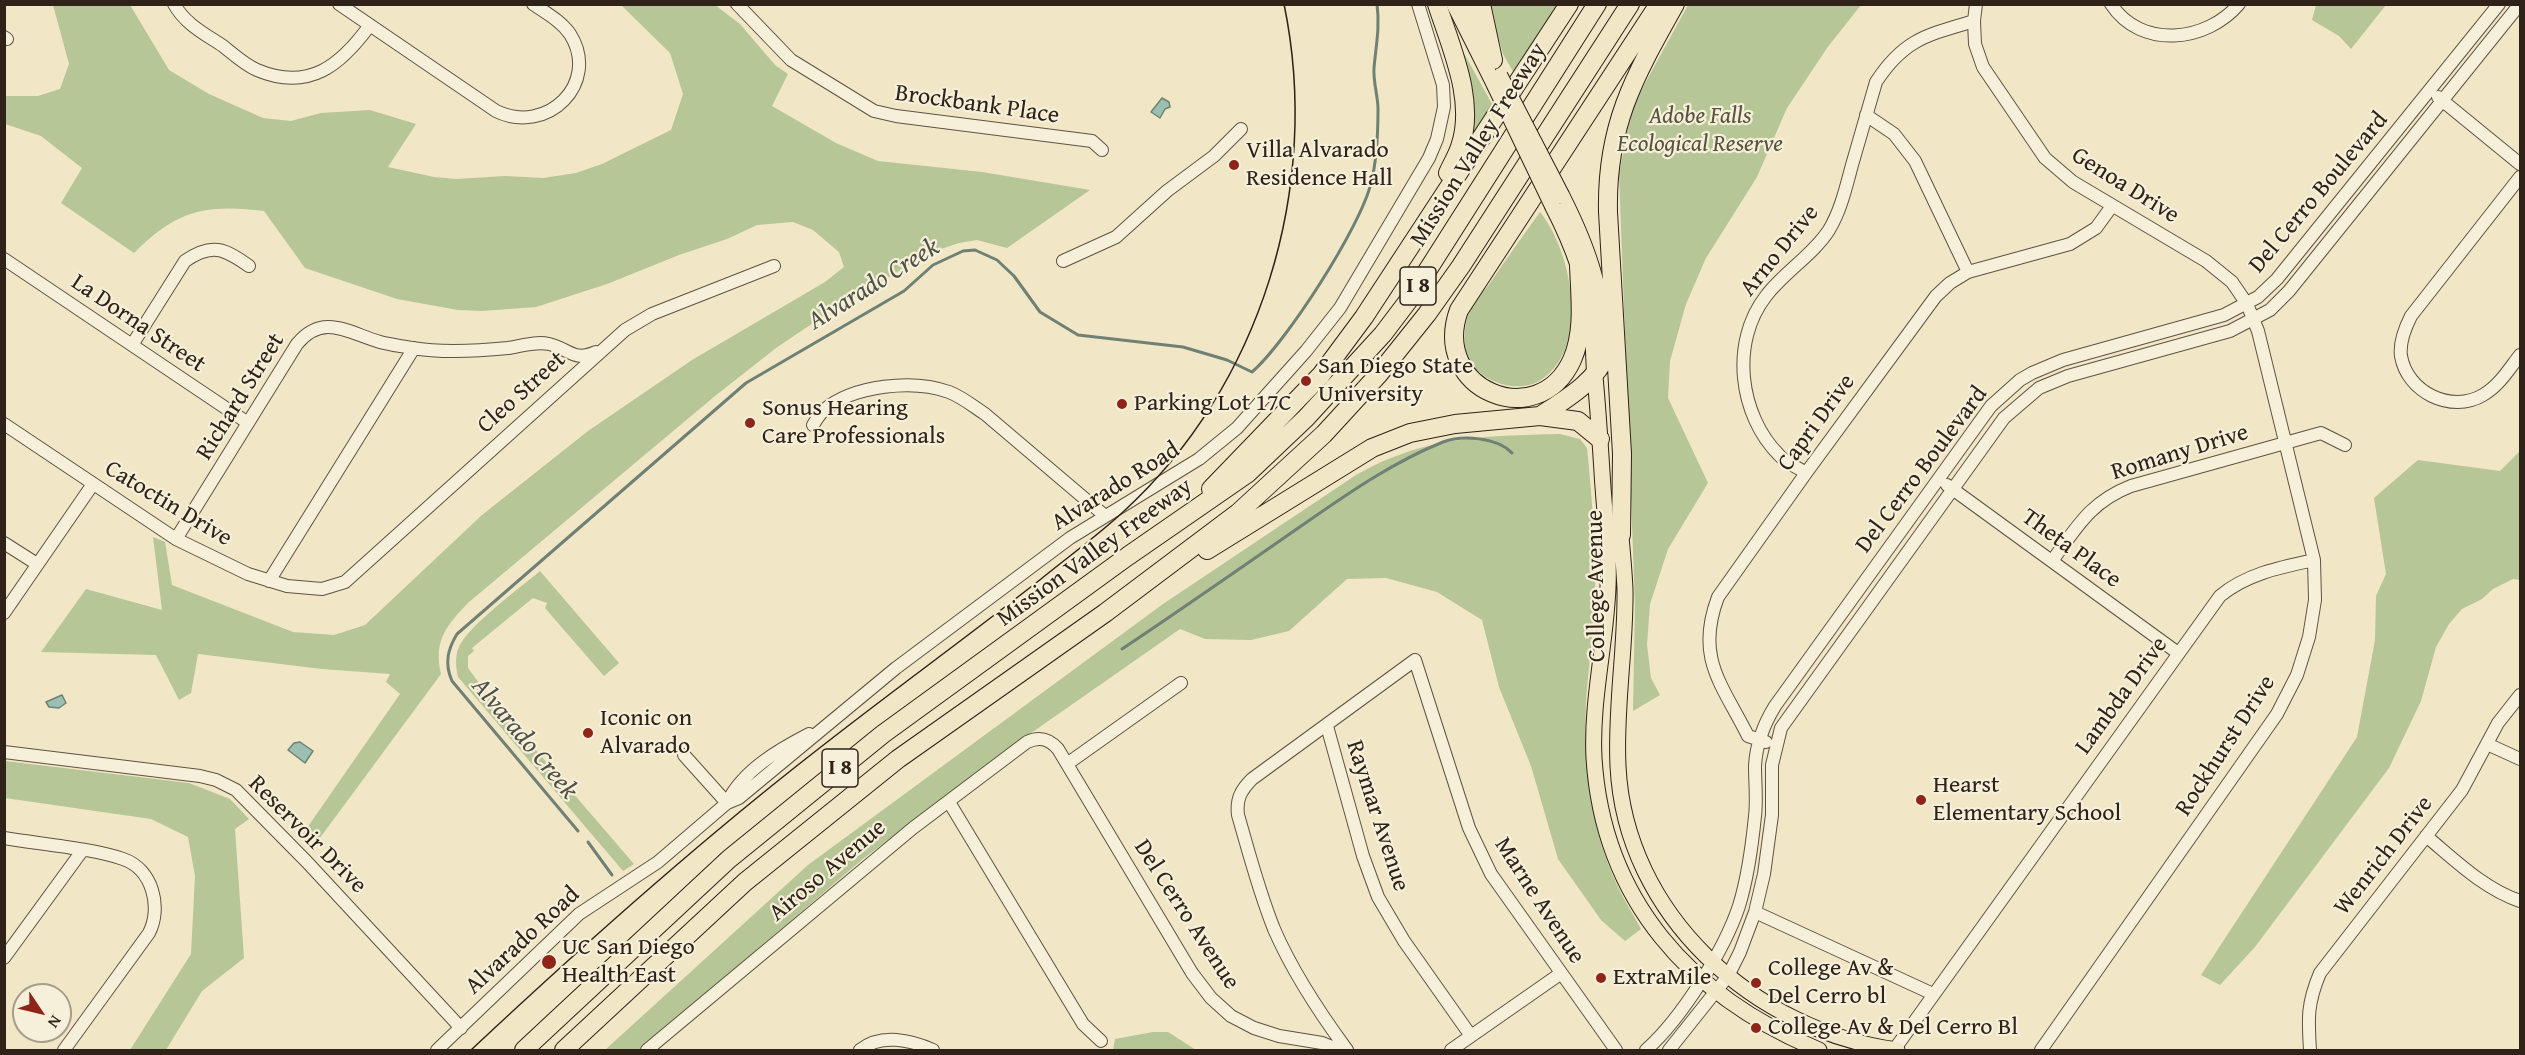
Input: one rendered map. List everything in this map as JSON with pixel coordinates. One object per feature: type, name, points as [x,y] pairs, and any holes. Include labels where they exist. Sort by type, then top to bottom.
[{"type":"highway","points":[[1407,254],[1461,145],[1465,108],[1462,89],[1437,4]]},
{"type":"highway","points":[[1481,4],[1496,73]]},
{"type":"highway","points":[[1183,519],[1321,375],[1407,254],[1569,4]]},
{"type":"highway","name":"Mission Valley Freeway","points":[[524,1050],[729,859],[810,793],[892,728],[1128,556],[1248,473],[1306,418],[1383,334],[1418,287],[1597,4]]},
{"type":"highway","name":"Mission Valley Freeway","points":[[564,1050],[745,882],[898,759],[1105,613],[1238,513],[1324,434],[1379,374],[1427,314],[1461,266],[1630,4]]},
{"type":"highway","points":[[1579,265],[1580,336],[1572,360],[1559,380],[1546,390],[1520,397],[1495,394],[1476,385],[1464,372],[1456,356],[1454,329],[1459,310],[1659,4]]},
{"type":"highway","points":[[1621,535],[1622,453],[1608,212],[1608,174],[1612,147],[1623,105],[1637,73],[1675,4]]},
{"type":"highway","points":[[1540,416],[1595,376],[1602,367],[1608,352]]},
{"type":"highway","points":[[1105,613],[1372,448],[1410,433],[1455,424],[1540,416],[1578,421],[1600,439]]},
{"type":"main road","name":"College Avenue","points":[[1454,4],[1496,73]]},
{"type":"main road","name":"College Avenue","points":[[1467,4],[1496,73],[1558,202],[1579,265],[1592,320],[1608,585],[1594,757],[1601,813],[1630,893],[1661,939],[1700,980],[1717,993],[1764,1025],[1819,1050]]},
{"type":"main road","name":"College Avenue","points":[[1558,202],[1582,235],[1592,263],[1603,309],[1625,590],[1618,766],[1624,811],[1636,853],[1672,917],[1712,962],[1759,1001],[1800,1023],[1855,1044],[1895,1050]]},
{"type":"street","points":[[174,4],[182,18],[256,70],[288,77],[325,71],[354,47],[370,25]]},
{"type":"street","points":[[339,4],[496,111],[509,116],[528,118],[551,111],[564,100],[575,82],[578,60],[570,35],[558,21],[533,4]]},
{"type":"street","name":"Brockbank Place","points":[[737,4],[791,60],[874,111],[896,116],[1092,141],[1102,150]]},
{"type":"street","name":"Alvarado Road","points":[[437,1050],[579,914],[658,862],[727,803],[739,798],[904,662],[1070,538],[1180,473],[1237,428],[1306,351],[1340,308],[1429,158],[1440,129],[1443,85],[1418,4]]},
{"type":"street","name":"Genoa Drive","points":[[1976,4],[1974,21],[1976,44],[1983,67],[2044,158],[2073,182],[2206,261],[2232,282],[2247,304],[2254,320]]},
{"type":"street","points":[[2113,7],[2139,28],[2157,35],[2185,36],[2213,27],[2230,15],[2239,4]]},
{"type":"street","name":"Del Cerro Boulevard","points":[[1646,1050],[1677,1016],[1712,962],[1738,907],[1747,871],[1756,814],[1755,764],[1760,741],[1774,706],[1991,406],[2020,380],[2063,360],[2224,315],[2260,296],[2277,279],[2499,4]]},
{"type":"street","name":"Del Cerro Boulevard","points":[[1669,1050],[1717,993],[1728,976],[1755,912],[1764,874],[1773,815],[1772,765],[1776,744],[1789,716],[2004,418],[2039,388],[2068,376],[2230,331],[2270,310],[2289,291],[2520,4]]},
{"type":"street","name":"Arno Drive","points":[[1806,473],[1780,457],[1765,439],[1754,420],[1743,368],[1748,332],[1766,296],[1828,232],[1839,210],[1876,82],[1899,52],[1913,42],[1936,32],[1974,21]]},
{"type":"street","points":[[2430,91],[2520,164]]},
{"type":"street","points":[[1866,115],[1894,134],[1915,161],[1968,272]]},
{"type":"street","points":[[1063,261],[1116,237],[1240,129]]},
{"type":"street","points":[[2520,177],[2411,316],[2403,332],[2401,356],[2411,379],[2419,389],[2438,399],[2466,401],[2482,396],[2497,384],[2520,355]]},
{"type":"street","name":"Capri Drive","points":[[1760,741],[1748,736],[1715,672],[1708,651],[1710,618],[1718,597],[1936,296],[1950,283],[1968,272],[2070,244],[2096,228],[2112,206]]},
{"type":"street","points":[[132,345],[185,261],[197,253],[212,249],[227,250],[249,266]]},
{"type":"street","name":"La Dorna Street","points":[[4,259],[248,423]]},
{"type":"street","name":"Cleo Street","points":[[322,589],[345,582],[625,330],[652,314],[774,266]]},
{"type":"street","name":"Rockhurst Drive","points":[[2041,1050],[2277,714],[2297,675],[2309,638],[2315,600],[2314,560],[2287,442],[2254,320]]},
{"type":"street","name":"Richard Street","points":[[176,539],[297,344],[317,328],[335,326],[369,338],[430,350],[549,344],[577,357],[594,354],[604,348]]},
{"type":"street","points":[[269,580],[414,348]]},
{"type":"street","points":[[813,425],[824,410],[855,393],[895,385],[929,387],[948,392],[964,399],[985,414],[1104,516]]},
{"type":"street","name":"Catoctin Drive","points":[[4,424],[176,539],[248,574],[287,586],[322,589]]},
{"type":"street","name":"Romany Drive","points":[[2052,561],[2089,512],[2113,493],[2321,433],[2345,445]]},
{"type":"street","name":"Theta Place","points":[[1938,479],[2178,653]]},
{"type":"street","points":[[5,612],[93,484]]},
{"type":"street","points":[[4,543],[37,564]]},
{"type":"street","name":"Lambda Drive","points":[[1895,1050],[2220,596],[2249,577],[2314,560]]},
{"type":"street","name":"Marne Avenue","points":[[1327,726],[1415,660],[1469,828],[1491,874],[1616,1050]]},
{"type":"street","points":[[1067,764],[1181,683]]},
{"type":"street","name":"Wenrich Drive","points":[[2310,1050],[2308,1016],[2310,997],[2320,973],[2462,790],[2498,723],[2520,695]]},
{"type":"street","points":[[1327,726],[1252,779],[1239,797],[1238,815],[1263,900],[1274,928],[1294,970],[1316,1007],[1347,1050]]},
{"type":"street","name":"Raymar Avenue","points":[[1327,726],[1363,856],[1378,897],[1404,941],[1471,1036]]},
{"type":"street","name":"Del Cerro Avenue","points":[[1044,739],[1058,749],[1192,973],[1211,998],[1231,1016],[1254,1028],[1279,1036],[1322,1042],[1340,1050]]},
{"type":"street","name":"Airoso Avenue","points":[[652,1049],[870,863],[1027,742],[1044,739]]},
{"type":"street","points":[[1760,741],[1776,744]]},
{"type":"street","points":[[2487,744],[2520,759]]},
{"type":"street","name":"Reservoir Drive","points":[[4,752],[200,776],[216,780],[236,790],[307,862],[461,1028]]},
{"type":"street","points":[[684,755],[727,803]]},
{"type":"street","points":[[949,802],[1083,1024],[1101,1041]]},
{"type":"street","points":[[2426,836],[2485,884],[2504,896],[2520,902]]},
{"type":"street","points":[[4,838],[124,859],[144,876],[154,897],[155,915],[149,933],[64,1050]]},
{"type":"street","points":[[4,958],[82,851]]},
{"type":"street","points":[[1755,912],[1933,994]]},
{"type":"street","points":[[1451,1050],[1560,974]]},
{"type":"street","points":[[863,1048],[896,1039],[915,1042],[933,1050]]},
{"type":"green space","points":[[2316,4],[2386,5],[2351,49],[2339,36],[2312,20]]},
{"type":"green space","points":[[53,5],[130,5],[169,70],[209,94],[263,118],[291,121],[321,113],[370,110],[416,124],[388,167],[434,177],[456,179],[505,176],[543,178],[576,173],[602,164],[671,130],[683,94],[670,53],[621,5],[715,5],[740,24],[775,65],[788,74],[772,106],[836,143],[878,161],[982,172],[1090,190],[1007,248],[977,240],[959,243],[929,253],[822,317],[776,348],[715,396],[469,602],[454,618],[444,634],[439,652],[441,674],[311,850],[300,838],[400,694],[386,682],[390,674],[322,669],[198,654],[191,693],[179,700],[156,655],[41,652],[86,589],[162,610],[153,537],[165,542],[172,585],[293,632],[334,635],[365,625],[482,515],[588,431],[692,360],[825,282],[844,267],[839,252],[813,230],[793,222],[757,225],[727,239],[679,255],[607,284],[536,307],[482,311],[458,310],[397,299],[305,268],[264,211],[225,209],[193,213],[164,227],[134,253],[61,203],[82,168],[41,136],[5,124],[5,96],[38,96],[60,89],[69,64]]},
{"type":"green space","points":[[1489,5],[1562,5],[1515,75],[1503,54]]},
{"type":"green space","name":"Adobe Falls Ecological Reserve","points":[[1688,5],[1861,5],[1827,48],[1787,108],[1757,177],[1706,258],[1686,304],[1670,361],[1668,398],[1708,483],[1668,549],[1650,604],[1647,645],[1651,678],[1660,695],[1633,711],[1635,605],[1619,174],[1632,107]]},
{"type":"green space","points":[[1460,46],[1492,104],[1469,143]]},
{"type":"green space","points":[[1540,212],[1561,250],[1568,274],[1571,324],[1566,347],[1556,366],[1539,381],[1529,385],[1508,385],[1487,377],[1471,363],[1465,349],[1466,322],[1476,301]]},
{"type":"green space","points":[[1560,434],[1580,439],[1587,448],[1593,523],[1595,598],[1586,702],[1586,749],[1591,795],[1600,841],[1620,891],[1641,929],[1625,941],[1601,920],[1558,859],[1531,766],[1499,687],[1482,620],[1437,592],[1386,578],[1347,579],[1289,631],[1251,640],[1205,639],[1180,629],[1024,738],[864,858],[640,1050],[605,1050],[808,865],[1163,604],[1356,475],[1381,462],[1430,445],[1480,438]]},
{"type":"green space","points":[[2520,451],[2520,580],[2513,579],[2493,589],[2482,599],[2462,609],[2449,624],[2436,647],[2421,701],[2389,768],[2255,947],[2220,985],[2201,975],[2357,737],[2375,640],[2376,596],[2386,574],[2374,498],[2418,460],[2500,471]]},
{"type":"green space","points":[[540,571],[619,663],[604,676],[545,608],[547,603],[533,598],[472,648],[474,651],[468,656],[468,668],[487,694],[493,697],[489,700],[498,706],[634,864],[623,871],[458,677],[456,656],[463,640],[482,619]]},
{"type":"green space","points":[[5,761],[189,783],[230,799],[249,819],[235,829],[244,958],[202,991],[166,1050],[130,1050],[191,954],[195,876],[188,837],[151,819],[5,798]]},
{"type":"green space","points":[[1153,1032],[1168,1032],[1196,1050],[1113,1050],[1115,1039]]},
{"type":"shaded area","points":[[1162,98],[1169,102],[1170,107],[1165,109],[1160,118],[1151,112]]},
{"type":"shaded area","points":[[62,695],[66,703],[59,708],[49,707],[46,702]]},
{"type":"shaded area","points":[[300,742],[313,751],[305,763],[288,750],[294,743]]},
{"type":"waterway","name":"Alvarado Creek","points":[[578,831],[452,681],[448,668],[448,656],[457,634],[746,383],[904,291],[933,265],[963,251],[975,250],[997,260],[1014,276],[1040,312],[1078,335],[1183,347],[1227,360],[1252,372],[1284,336],[1320,283],[1353,227],[1371,183],[1378,127],[1374,73],[1378,29],[1377,4]]},
{"type":"waterway","points":[[1122,649],[1346,496],[1403,461],[1443,442],[1469,438],[1498,444],[1512,453]]},
{"type":"waterway","name":"Alvarado Creek","points":[[588,842],[612,875]]},
{"type":"tram line","points":[[471,1050],[597,934],[728,822],[817,750],[1093,538],[1123,512],[1171,462],[1212,405],[1245,344],[1270,279],[1286,212],[1294,143],[1294,73],[1284,4]]},
{"type":"place","name":"Villa Alvarado Residence Hall","points":[[1234,165]]},
{"type":"place","name":"San Diego State University","points":[[1306,381]]},
{"type":"place","name":"Parking Lot 17C","points":[[1122,404]]},
{"type":"place","name":"Sonus Hearing Care Professionals","points":[[750,423]]},
{"type":"place","name":"Iconic on Alvarado","points":[[588,733]]},
{"type":"place","name":"Hearst Elementary School","points":[[1921,800]]},
{"type":"place","name":"UC San Diego Health East","points":[[549,962]]},
{"type":"place","name":"ExtraMile","points":[[1601,978]]},
{"type":"place","name":"College Av & Del Cerro bl","points":[[1756,983]]},
{"type":"place","name":"College Av & Del Cerro Bl","points":[[1756,1028]]}]
